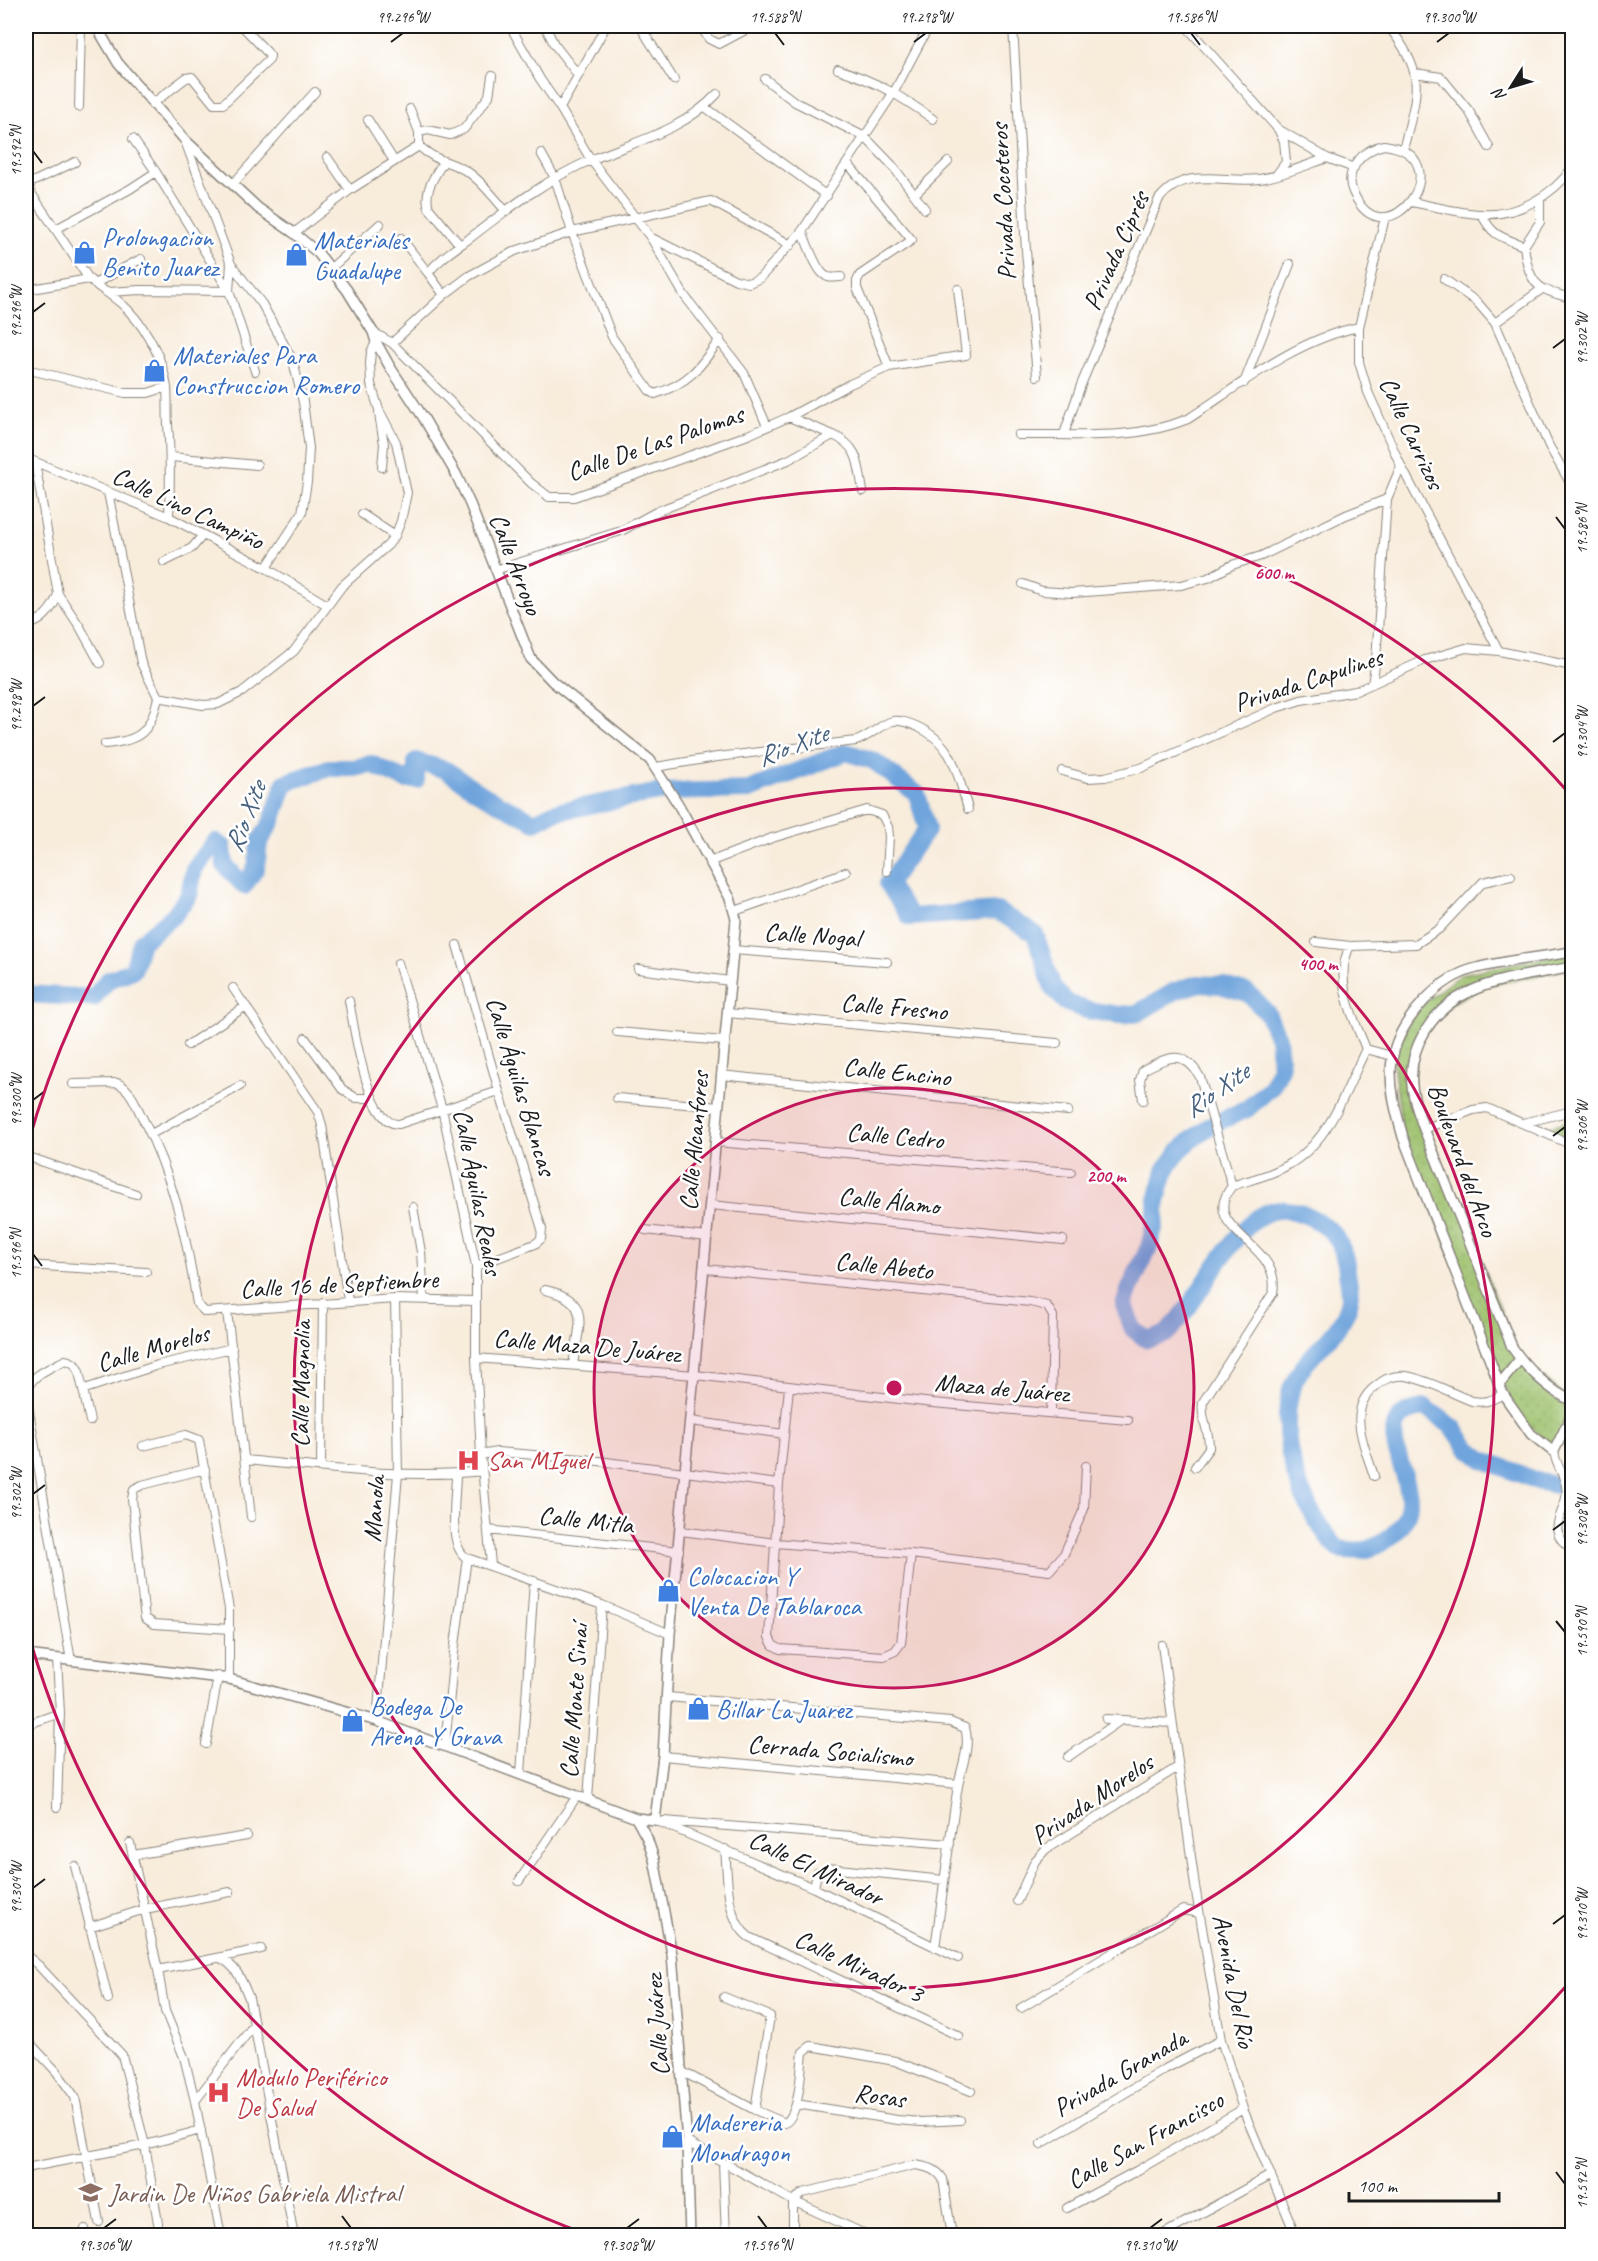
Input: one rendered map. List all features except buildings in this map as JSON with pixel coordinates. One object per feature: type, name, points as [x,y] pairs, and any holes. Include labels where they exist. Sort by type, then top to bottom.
[{"type":"street","points":[[79,107],[81,26]]},
{"type":"street","name":"Calle Arroyo","points":[[96,26],[118,63],[185,140],[258,208],[294,233],[331,268],[373,332],[376,342],[452,466],[470,504],[534,664],[553,682],[644,754],[656,767],[730,898],[735,911]]},
{"type":"street","points":[[152,104],[186,78],[192,77],[214,104],[223,104],[269,60],[270,56],[242,26]]},
{"type":"street","points":[[510,26],[591,160],[638,219],[684,295],[744,373],[767,426]]},
{"type":"street","points":[[545,26],[554,44],[578,75]]},
{"type":"street","points":[[560,108],[606,26]]},
{"type":"street","points":[[640,26],[674,80]]},
{"type":"street","points":[[700,26],[709,39],[716,44],[753,26]]},
{"type":"street","name":"Privada Cocoteros","points":[[1013,26],[1026,251],[1037,376]]},
{"type":"street","points":[[1186,26],[1278,129],[1284,141],[1286,162],[1276,176]]},
{"type":"street","points":[[1388,26],[1405,47],[1415,73],[1417,92],[1403,150]]},
{"type":"street","points":[[651,238],[745,283],[760,278],[791,245],[827,196],[894,92],[927,29],[903,28]]},
{"type":"street","points":[[838,69],[868,79],[894,92],[933,119]]},
{"type":"street","points":[[1415,73],[1441,77],[1469,111],[1489,147]]},
{"type":"street","points":[[419,132],[428,130],[450,135],[464,129],[489,96],[492,76]]},
{"type":"street","points":[[765,79],[795,102],[865,136],[892,165],[925,208]]},
{"type":"street","points":[[233,184],[315,92]]},
{"type":"street","points":[[428,273],[437,261],[505,210],[555,178],[591,160],[675,127],[705,107],[717,94]]},
{"type":"street","points":[[705,107],[827,196]]},
{"type":"street","points":[[410,109],[419,132],[419,146],[429,155],[467,171],[505,210]]},
{"type":"street","points":[[368,120],[394,161]]},
{"type":"street","points":[[1278,129],[1327,158],[1354,168]]},
{"type":"street","points":[[133,139],[156,172],[229,291],[255,371]]},
{"type":"street","points":[[185,140],[231,264],[262,304],[293,362],[303,402],[309,448],[308,482],[302,513],[266,568]]},
{"type":"street","points":[[1384,145],[1403,150],[1418,167],[1419,189],[1403,211],[1385,217],[1373,214],[1364,208],[1351,188],[1354,168],[1359,159],[1374,147],[1384,145]]},
{"type":"street","points":[[294,233],[350,190],[419,146]]},
{"type":"street","points":[[541,153],[555,178],[572,232],[612,337],[649,390],[655,394],[669,389],[696,372],[720,339]]},
{"type":"street","points":[[327,157],[350,190]]},
{"type":"street","name":"Privada Ciprés","points":[[1064,434],[1081,385],[1163,194],[1181,182],[1199,178],[1247,180],[1276,176],[1327,158]]},
{"type":"street","points":[[75,162],[26,183],[28,194],[56,229],[91,281],[109,292],[129,310],[147,336],[163,367],[167,387],[171,457],[169,517]]},
{"type":"street","points":[[443,162],[428,190],[427,202],[429,208],[460,245]]},
{"type":"street","points":[[915,194],[948,162]]},
{"type":"street","points":[[848,164],[912,240],[860,275],[856,281],[889,367]]},
{"type":"street","points":[[1411,202],[1482,215],[1510,211],[1540,199],[1566,177],[1572,168]]},
{"type":"street","points":[[56,229],[130,189],[156,172]]},
{"type":"street","points":[[1540,199],[1540,222],[1524,246],[1527,266],[1542,289],[1572,299]]},
{"type":"street","points":[[392,344],[444,295],[497,260],[534,243],[572,232],[711,201],[791,245]]},
{"type":"street","points":[[1482,215],[1489,229],[1501,237],[1524,246]]},
{"type":"street","name":"Calle Carrizos","points":[[1385,217],[1359,327],[1359,362],[1365,382],[1401,466],[1499,651]]},
{"type":"street","points":[[331,268],[380,224]]},
{"type":"street","points":[[802,231],[823,275],[829,278],[841,277]]},
{"type":"street","points":[[401,238],[444,295]]},
{"type":"street","points":[[26,290],[91,281],[141,259]]},
{"type":"street","points":[[229,291],[231,264]]},
{"type":"street","points":[[1244,383],[1290,264]]},
{"type":"street","points":[[1444,279],[1477,302],[1495,323],[1549,446],[1572,486]]},
{"type":"street","name":"Calle De Las Palomas","points":[[373,332],[392,344],[531,483],[549,497],[574,497],[748,435],[889,367],[966,356],[957,288]]},
{"type":"street","points":[[1495,323],[1542,289]]},
{"type":"street","points":[[109,292],[229,291]]},
{"type":"street","points":[[1018,435],[1130,434],[1172,426],[1188,419],[1298,349],[1334,332],[1359,327]]},
{"type":"street","points":[[376,342],[371,352],[371,384],[379,410],[384,444],[382,467]]},
{"type":"street","points":[[26,369],[125,393],[148,393],[167,387]]},
{"type":"street","points":[[158,698],[202,705],[218,704],[242,693],[294,651],[342,586],[388,545],[394,536],[407,493],[396,442],[379,410]]},
{"type":"street","points":[[789,417],[846,441],[856,458],[862,491]]},
{"type":"street","points":[[495,570],[621,531],[667,507],[788,460],[833,435]]},
{"type":"street","points":[[171,457],[257,465]]},
{"type":"street","name":"Calle Lino Campiño","points":[[26,458],[169,517],[266,568],[327,605]]},
{"type":"street","points":[[35,462],[58,594],[100,663]]},
{"type":"street","points":[[1372,684],[1376,660],[1387,499],[1401,466]]},
{"type":"street","points":[[105,744],[128,742],[143,731],[153,719],[158,698],[141,663],[108,492]]},
{"type":"street","points":[[1023,584],[1042,591],[1071,593],[1181,585],[1208,578],[1232,565],[1261,556],[1346,515],[1387,499]]},
{"type":"street","points":[[362,514],[394,536]]},
{"type":"street","points":[[164,562],[192,548],[203,535]]},
{"type":"street","points":[[30,623],[39,621],[56,600],[58,594]]},
{"type":"street","name":"Privada Capulines","points":[[1062,771],[1088,778],[1105,777],[1141,768],[1275,708],[1301,700],[1356,691],[1442,653],[1466,648],[1499,651],[1572,666]]},
{"type":"street","points":[[656,767],[717,757],[856,741],[888,723],[897,721],[926,731],[948,752],[955,765],[968,809]]},
{"type":"street","points":[[709,862],[783,835],[867,810],[879,813],[885,820],[889,837],[887,871]]},
{"type":"street","points":[[735,911],[846,872]]},
{"type":"street","points":[[1316,942],[1350,946],[1416,944],[1439,929],[1483,882],[1511,876]]},
{"type":"street","name":"Calle Alcanfores","points":[[655,1820],[663,1756],[670,1635],[694,1375],[706,1269],[735,911]]},
{"type":"street","name":"Calle Águilas Blancas","points":[[458,945],[499,1091],[542,1229],[541,1239],[535,1244],[476,1266]]},
{"type":"street","points":[[1195,1467],[1209,1448],[1202,1408],[1207,1393],[1273,1293],[1275,1282],[1268,1263],[1229,1223],[1222,1209],[1225,1197],[1232,1186],[1296,1161],[1316,1142],[1332,1118],[1366,1048],[1345,994],[1342,978],[1343,965],[1350,946]]},
{"type":"street","name":"Calle Nogal","points":[[733,950],[887,962]]},
{"type":"street","name":"Boulevard del Arco","points":[[1554,1450],[1545,1447],[1531,1434],[1501,1390],[1403,1137],[1390,1076],[1397,1038],[1406,1022],[1435,989],[1447,980],[1477,968],[1572,952]]},
{"type":"street","name":"Calle Águilas Reales","points":[[398,963],[442,1109],[476,1266],[476,1358],[482,1471],[491,1565]]},
{"type":"street","name":"Boulevard del Arco","points":[[1572,968],[1485,986],[1468,992],[1439,1013],[1419,1040],[1411,1071],[1416,1104],[1424,1129],[1512,1347],[1520,1359],[1572,1401]]},
{"type":"street","points":[[638,969],[730,981]]},
{"type":"street","points":[[233,988],[318,1112],[322,1125],[348,1302]]},
{"type":"street","points":[[349,1000],[360,1056],[372,1098],[379,1111],[394,1125],[499,1091]]},
{"type":"street","points":[[189,1046],[246,1006]]},
{"type":"street","name":"Calle Fresno","points":[[727,1013],[1057,1043]]},
{"type":"street","points":[[617,1032],[724,1041]]},
{"type":"street","points":[[305,1038],[342,1089],[356,1098],[372,1098]]},
{"type":"street","points":[[1366,1048],[1392,1056]]},
{"type":"street","points":[[1143,1100],[1140,1080],[1143,1070],[1158,1062],[1182,1058],[1193,1064],[1200,1077],[1219,1136],[1232,1186]]},
{"type":"street","name":"Calle Encino","points":[[721,1075],[1068,1111]]},
{"type":"street","points":[[26,1082],[26,1090]]},
{"type":"street","points":[[73,1084],[117,1083],[123,1085],[151,1134],[240,1086]]},
{"type":"street","points":[[617,1098],[719,1107]]},
{"type":"street","points":[[1424,1129],[1481,1108],[1487,1108],[1572,1145]]},
{"type":"street","points":[[1523,1123],[1572,1111]]},
{"type":"street","name":"Calle 16 de Septiembre","points":[[151,1134],[168,1175],[183,1223],[197,1304],[205,1312],[395,1299],[475,1301]]},
{"type":"street","name":"Calle Cedro","points":[[716,1142],[1071,1172]]},
{"type":"street","points":[[26,1156],[136,1194]]},
{"type":"street","name":"Calle Álamo","points":[[710,1205],[1063,1240]]},
{"type":"street","points":[[412,1207],[421,1252],[424,1299]]},
{"type":"street","points":[[645,1230],[707,1237]]},
{"type":"street","points":[[26,1265],[146,1272]]},
{"type":"street","name":"Calle Abeto","points":[[706,1269],[1030,1302],[1047,1306],[1053,1316],[1051,1413]]},
{"type":"street","points":[[545,1290],[570,1298],[577,1306],[579,1320],[573,1365]]},
{"type":"street","name":"Manola","points":[[377,1721],[398,1474],[395,1299]]},
{"type":"street","name":"Calle Magnolia","points":[[321,1466],[323,1303]]},
{"type":"street","points":[[227,1311],[251,1517]]},
{"type":"street","name":"Calle Morelos","points":[[85,1389],[158,1365],[232,1348]]},
{"type":"street","name":"Calle Maza De Juárez","points":[[476,1358],[694,1375]]},
{"type":"street","points":[[1374,1476],[1359,1428],[1359,1414],[1369,1391],[1380,1382],[1388,1378],[1404,1376],[1472,1401],[1486,1403],[1501,1390],[1520,1359]]},
{"type":"street","name":"Calle Morelos","points":[[71,1661],[26,1393],[28,1384],[34,1376],[65,1360],[71,1361],[79,1372],[85,1389],[90,1421]]},
{"type":"street","name":"Maza de Juárez","points":[[694,1375],[789,1388],[933,1403],[1128,1420]]},
{"type":"street","points":[[789,1388],[779,1484],[769,1637],[773,1645],[780,1649],[884,1656],[895,1651],[901,1643],[911,1554]]},
{"type":"street","points":[[1572,1414],[1554,1450],[1557,1468],[1567,1488],[1557,1529],[1562,1540],[1572,1549]]},
{"type":"street","points":[[691,1421],[784,1434]]},
{"type":"street","points":[[143,1446],[186,1435],[196,1437],[201,1446],[229,1609],[230,1678]]},
{"type":"street","points":[[481,1455],[497,1452],[526,1454],[779,1484]]},
{"type":"street","points":[[245,1460],[398,1474],[456,1474],[482,1471]]},
{"type":"street","points":[[681,1531],[911,1554],[1049,1571],[1064,1554],[1084,1509],[1086,1466]]},
{"type":"street","points":[[205,1469],[134,1489],[132,1499],[145,1618],[154,1624],[230,1629]]},
{"type":"street","points":[[456,1474],[455,1538],[460,1554],[602,1605],[670,1635]]},
{"type":"street","name":"Calle Mitla","points":[[488,1530],[679,1551]]},
{"type":"street","points":[[445,1746],[454,1652],[467,1558]]},
{"type":"street","points":[[520,1774],[534,1581]]},
{"type":"street","name":"Calle Monte Sinaí","points":[[588,1799],[602,1605]]},
{"type":"street","name":"Avenida Del Río","points":[[1162,1645],[1199,1913],[1221,2040],[1243,2109],[1296,2235]]},
{"type":"street","points":[[26,1655],[230,1678],[377,1721],[636,1818],[950,1844]]},
{"type":"street","points":[[57,1659],[60,1713],[57,1807]]},
{"type":"street","points":[[206,1744],[218,1676]]},
{"type":"street","points":[[668,1697],[950,1722],[964,1728],[967,1735],[966,1745],[958,1784],[935,1947]]},
{"type":"street","points":[[26,1725],[60,1713]]},
{"type":"street","points":[[1106,1719],[1172,1723]]},
{"type":"street","points":[[1068,1757],[1121,1720]]},
{"type":"street","name":"Cerrada Socialismo","points":[[663,1756],[958,1784]]},
{"type":"street","name":"Privada Morelos","points":[[1017,1901],[1035,1860],[1046,1849],[1178,1767]]},
{"type":"street","points":[[519,1881],[577,1796]]},
{"type":"street","name":"Calle Juárez","points":[[636,1818],[647,1838],[654,1859],[672,1954],[687,2142],[690,2235]]},
{"type":"street","name":"Calle El Mirador","points":[[655,1820],[814,1888],[958,1958]]},
{"type":"street","points":[[133,1855],[247,1836]]},
{"type":"street","points":[[130,1843],[165,2012],[184,2057],[195,2101],[221,2235]]},
{"type":"street","name":"Calle Mirador 3","points":[[725,1849],[733,1916],[742,1932],[958,2036]]},
{"type":"street","points":[[75,1866],[108,1999]]},
{"type":"street","points":[[814,1888],[817,1873],[829,1868],[944,1880]]},
{"type":"street","points":[[89,1927],[145,1909],[230,1892]]},
{"type":"street","points":[[1021,2008],[1183,1910],[1199,1913]]},
{"type":"street","points":[[158,1970],[261,1949]]},
{"type":"street","points":[[26,1955],[122,2055],[145,2145],[158,2223]]},
{"type":"street","points":[[220,1958],[230,1963],[249,1998],[294,2235]]},
{"type":"street","points":[[724,1997],[770,2016],[755,2110]]},
{"type":"street","points":[[195,2101],[253,2026]]},
{"type":"street","points":[[26,2039],[56,2071],[75,2097],[99,2222]]},
{"type":"street","name":"Privada Granada","points":[[1041,2144],[1163,2070],[1221,2040]]},
{"type":"street","points":[[681,2071],[785,2123],[790,2119],[796,2104],[803,2052],[811,2046],[896,2061],[971,2091]]},
{"type":"street","name":"Rosas","points":[[796,2104],[897,2120],[921,2122],[960,2120]]},
{"type":"street","name":"Calle San Francisco","points":[[1067,2208],[1243,2109]]},
{"type":"street","points":[[28,2165],[145,2145],[201,2130]]},
{"type":"street","points":[[687,2142],[793,2201],[869,2235]]},
{"type":"street","points":[[723,2162],[726,2235]]},
{"type":"street","points":[[793,2201],[803,2193],[915,2165],[929,2167],[938,2172],[943,2179],[952,2235]]},
{"type":"street","points":[[1160,2235],[1271,2175]]},
{"type":"street","points":[[793,2201],[793,2235]]},
{"type":"green space","points":[[1572,952],[1572,968],[1485,986],[1452,1003],[1419,1040],[1412,1087],[1520,1359],[1572,1401],[1572,1414],[1554,1451],[1515,1413],[1403,1137],[1392,1056],[1416,1009],[1461,974]]},
{"type":"green space","points":[[1572,1120],[1572,1141],[1545,1128]]},
{"type":"waterway","name":"Rio Xite","points":[[26,994],[93,998],[108,980],[133,970],[141,942],[174,915],[189,895],[194,869],[215,842],[223,847],[225,865],[244,886],[256,868],[259,843],[272,821],[285,783],[329,768],[354,768],[371,764],[406,780],[416,780],[416,761],[446,770],[485,796],[535,822],[555,812],[659,792],[749,790],[846,752],[874,761],[917,794],[927,829],[888,884],[910,917],[997,911],[1035,934],[1053,988],[1067,1003],[1086,1010],[1119,1015],[1138,1013],[1175,991],[1197,984],[1220,985],[1248,993],[1267,1013],[1278,1038],[1281,1068],[1271,1087],[1247,1109],[1211,1125],[1195,1137],[1180,1150],[1165,1171],[1157,1200],[1155,1224],[1149,1247],[1124,1305],[1133,1329],[1146,1339],[1162,1336],[1187,1310],[1235,1240],[1249,1225],[1263,1215],[1277,1210],[1292,1211],[1319,1222],[1331,1231],[1338,1240],[1344,1256],[1350,1300],[1337,1328],[1309,1359],[1294,1382],[1287,1414],[1287,1435],[1290,1456],[1304,1496],[1325,1533],[1338,1549],[1357,1551],[1374,1547],[1391,1536],[1403,1522],[1408,1511],[1409,1498],[1398,1457],[1394,1430],[1398,1420],[1408,1412],[1426,1408],[1453,1427],[1467,1447],[1482,1459],[1540,1482],[1572,1488]]},
{"type":"place","name":"Prolongacion Benito Juarez","points":[[84,252]]},
{"type":"place","name":"Materiales Guadalupe","points":[[296,255]]},
{"type":"place","name":"Materiales Para Construccion Romero","points":[[155,370]]},
{"type":"place","name":"San MIguel","points":[[469,1460]]},
{"type":"place","name":"Colocacion Y Venta De Tablaroca","points":[[669,1591]]},
{"type":"place","name":"Billar La Juarez","points":[[698,1709]]},
{"type":"place","name":"Bodega De Arena Y Grava","points":[[352,1721]]},
{"type":"place","name":"Modulo Periférico De Salud","points":[[218,2092]]},
{"type":"place","name":"Madereria Mondragon","points":[[672,2137]]},
{"type":"place","name":"Jardin De Niños Gabriela Mistral","points":[[91,2193]]}]
